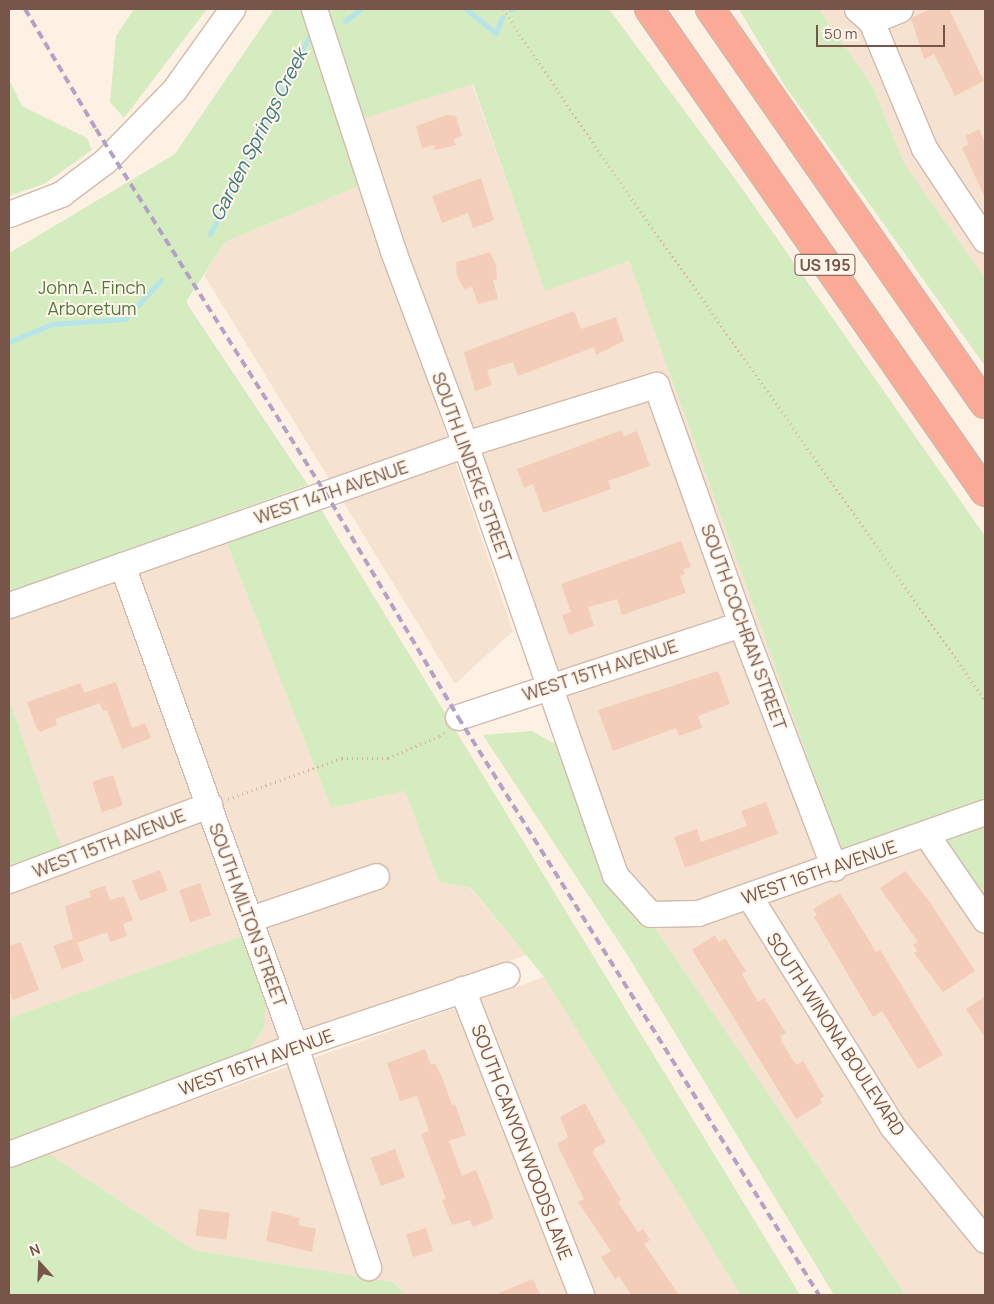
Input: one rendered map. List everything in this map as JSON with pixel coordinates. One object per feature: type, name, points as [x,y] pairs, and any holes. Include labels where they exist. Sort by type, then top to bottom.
[{"type":"highway","name":"US 195","points":[[648,9],[985,492]]},
{"type":"highway","name":"US 195","points":[[710,9],[985,404]]},
{"type":"street","points":[[9,214],[61,194],[100,166],[174,90],[232,9]]},
{"type":"street","name":"SOUTH LINDEKE STREET","points":[[314,9],[380,214],[465,444],[615,875],[650,914]]},
{"type":"street","points":[[900,9],[864,15],[920,140],[985,240]]},
{"type":"street","name":"WEST 14TH AVENUE","points":[[9,605],[465,444],[656,385]]},
{"type":"street","name":"SOUTH COCHRAN STREET","points":[[656,385],[741,624],[834,868]]},
{"type":"street","name":"SOUTH MILTON STREET","points":[[122,565],[295,1046],[368,1267]]},
{"type":"street","name":"WEST 15TH AVENUE","points":[[458,717],[741,624]]},
{"type":"street","name":"WEST 15TH AVENUE","points":[[9,880],[209,805]]},
{"type":"street","name":"WEST 16TH AVENUE","points":[[650,914],[698,913],[834,868],[985,812]]},
{"type":"street","points":[[926,834],[985,920]]},
{"type":"street","points":[[250,920],[376,876]]},
{"type":"street","name":"SOUTH WINONA BOULEVARD","points":[[749,896],[892,1126],[985,1240]]},
{"type":"street","name":"WEST 16TH AVENUE","points":[[9,1154],[295,1046],[506,975]]},
{"type":"street","name":"SOUTH CANYON WOODS LANE","points":[[462,989],[581,1295]]},
{"type":"path","points":[[503,9],[606,162],[985,700]]},
{"type":"path","points":[[209,805],[342,758],[388,758],[440,736],[458,717]]},
{"type":"shaded area","points":[[819,9],[985,9],[985,278],[905,165],[873,87]]},
{"type":"shaded area","points":[[472,84],[545,290],[629,261],[841,849],[695,902],[653,902],[623,868],[359,120]]},
{"type":"shaded area","points":[[361,185],[513,631],[455,684],[204,275],[225,242]]},
{"type":"shaded area","points":[[226,541],[331,808],[405,791],[439,882],[470,888],[526,955],[245,1055],[242,936],[9,1018],[9,865],[61,847],[9,699],[9,619]]},
{"type":"shaded area","points":[[938,841],[985,908],[985,1295],[906,1295],[655,928],[699,926]]},
{"type":"shaded area","points":[[544,977],[741,1295],[406,1295],[393,1282],[194,1250],[46,1152]]},
{"type":"green space","points":[[134,9],[207,9],[124,118],[110,102],[116,36]]},
{"type":"green space","name":"John A. Finch Arboretum","points":[[274,9],[300,9],[330,68],[361,185],[225,242],[186,302],[308,485],[9,592],[9,253],[175,154]]},
{"type":"green space","points":[[327,9],[609,9],[741,187],[985,536],[985,798],[841,849],[629,261],[545,291],[473,84],[359,120]]},
{"type":"green space","points":[[739,9],[819,9],[873,87],[905,165],[985,278],[985,366],[785,86]]},
{"type":"green space","points":[[9,79],[22,106],[87,138],[92,150],[44,184],[9,196]]},
{"type":"green space","points":[[320,508],[800,1295],[741,1295],[544,977],[471,888],[439,882],[405,791],[331,808],[226,541]]},
{"type":"green space","points":[[9,699],[61,847],[9,865]]},
{"type":"green space","points":[[532,731],[555,744],[599,866],[646,927],[655,928],[906,1295],[834,1295],[628,956],[483,735]]},
{"type":"green space","points":[[985,825],[985,908],[938,841]]},
{"type":"green space","points":[[242,936],[266,1000],[264,1028],[245,1055],[9,1141],[9,1018]]},
{"type":"green space","points":[[46,1152],[194,1250],[393,1282],[406,1295],[9,1295],[9,1166]]},
{"type":"building","points":[[930,9],[949,9],[984,81],[955,96],[934,54],[924,59],[911,18]]},
{"type":"building","points":[[447,115],[456,116],[462,136],[454,139],[456,145],[435,150],[434,145],[422,148],[416,126]]},
{"type":"building","points":[[979,129],[985,143],[985,198],[962,148],[969,144],[965,136]]},
{"type":"building","points":[[481,178],[494,220],[473,228],[468,213],[442,223],[432,196]]},
{"type":"building","points":[[490,252],[496,265],[497,279],[493,280],[498,299],[478,304],[472,287],[464,289],[457,276],[456,262]]},
{"type":"building","points":[[574,311],[581,329],[616,317],[624,341],[596,355],[594,347],[518,376],[513,362],[487,370],[492,385],[475,391],[464,352]]},
{"type":"building","points":[[622,430],[624,436],[637,431],[650,466],[608,481],[611,489],[543,513],[533,484],[524,488],[517,469]]},
{"type":"building","points":[[681,541],[691,567],[683,569],[685,574],[680,576],[686,593],[622,615],[617,599],[588,607],[594,626],[569,635],[562,615],[571,612],[561,584]]},
{"type":"building","points":[[718,671],[730,704],[698,716],[702,728],[679,736],[676,728],[613,751],[598,710]]},
{"type":"building","points":[[116,682],[132,728],[145,723],[151,738],[122,749],[107,710],[103,711],[100,703],[55,719],[57,725],[40,732],[36,727],[27,702],[81,683],[84,693]]},
{"type":"building","points":[[113,775],[123,805],[102,812],[92,782]]},
{"type":"building","points":[[766,802],[778,834],[685,868],[674,837],[697,829],[701,842],[747,826],[741,811]]},
{"type":"building","points":[[160,870],[168,891],[140,901],[132,881]]},
{"type":"building","points":[[905,871],[930,902],[975,971],[943,992],[914,953],[918,951],[913,945],[918,942],[880,888]]},
{"type":"building","points":[[200,883],[211,915],[190,922],[179,890]]},
{"type":"building","points":[[105,886],[110,900],[124,896],[133,920],[123,924],[127,936],[110,942],[107,932],[77,943],[84,961],[62,969],[53,946],[73,939],[65,906],[91,897],[89,891]]},
{"type":"building","points":[[840,893],[876,952],[880,949],[943,1055],[918,1069],[882,1011],[873,1017],[814,917],[817,915],[813,909]]},
{"type":"building","points":[[715,935],[719,942],[725,938],[746,971],[742,974],[758,1002],[764,998],[786,1033],[781,1036],[781,1041],[796,1065],[803,1061],[824,1096],[820,1099],[822,1103],[796,1119],[692,950]]},
{"type":"building","points":[[21,942],[39,990],[13,1000],[9,990],[9,946]]},
{"type":"building","points":[[985,996],[985,1037],[966,1009]]},
{"type":"building","points":[[425,1049],[431,1065],[435,1063],[442,1077],[452,1105],[455,1104],[466,1135],[449,1141],[462,1176],[476,1170],[491,1208],[493,1219],[473,1227],[470,1220],[452,1225],[442,1200],[446,1199],[421,1134],[429,1131],[417,1096],[400,1101],[387,1063]]},
{"type":"building","points":[[585,1103],[606,1142],[595,1148],[593,1153],[621,1200],[618,1202],[638,1232],[643,1229],[650,1240],[644,1244],[679,1295],[631,1295],[619,1276],[615,1279],[601,1257],[611,1251],[578,1202],[584,1199],[557,1144],[568,1137],[560,1117]]},
{"type":"building","points":[[395,1149],[405,1177],[381,1186],[371,1158]]},
{"type":"building","points":[[199,1209],[230,1213],[226,1240],[196,1236]]},
{"type":"building","points":[[272,1211],[300,1218],[298,1225],[316,1229],[312,1252],[266,1241]]},
{"type":"building","points":[[426,1228],[433,1251],[413,1257],[406,1234]]},
{"type":"building","points":[[533,1279],[540,1295],[494,1295]]},
{"type":"waterway","name":"Garden Springs Creek","points":[[345,21],[361,9]]},
{"type":"waterway","name":"Garden Springs Creek","points":[[466,9],[496,33],[502,17]]},
{"type":"waterway","name":"Garden Springs Creek","points":[[210,234],[309,37]]},
{"type":"waterway","name":"Garden Springs Creek","points":[[9,342],[52,324],[125,319],[161,280]]},
{"type":"railway","points":[[25,9],[96,129],[338,514],[458,717],[819,1295]]}]
